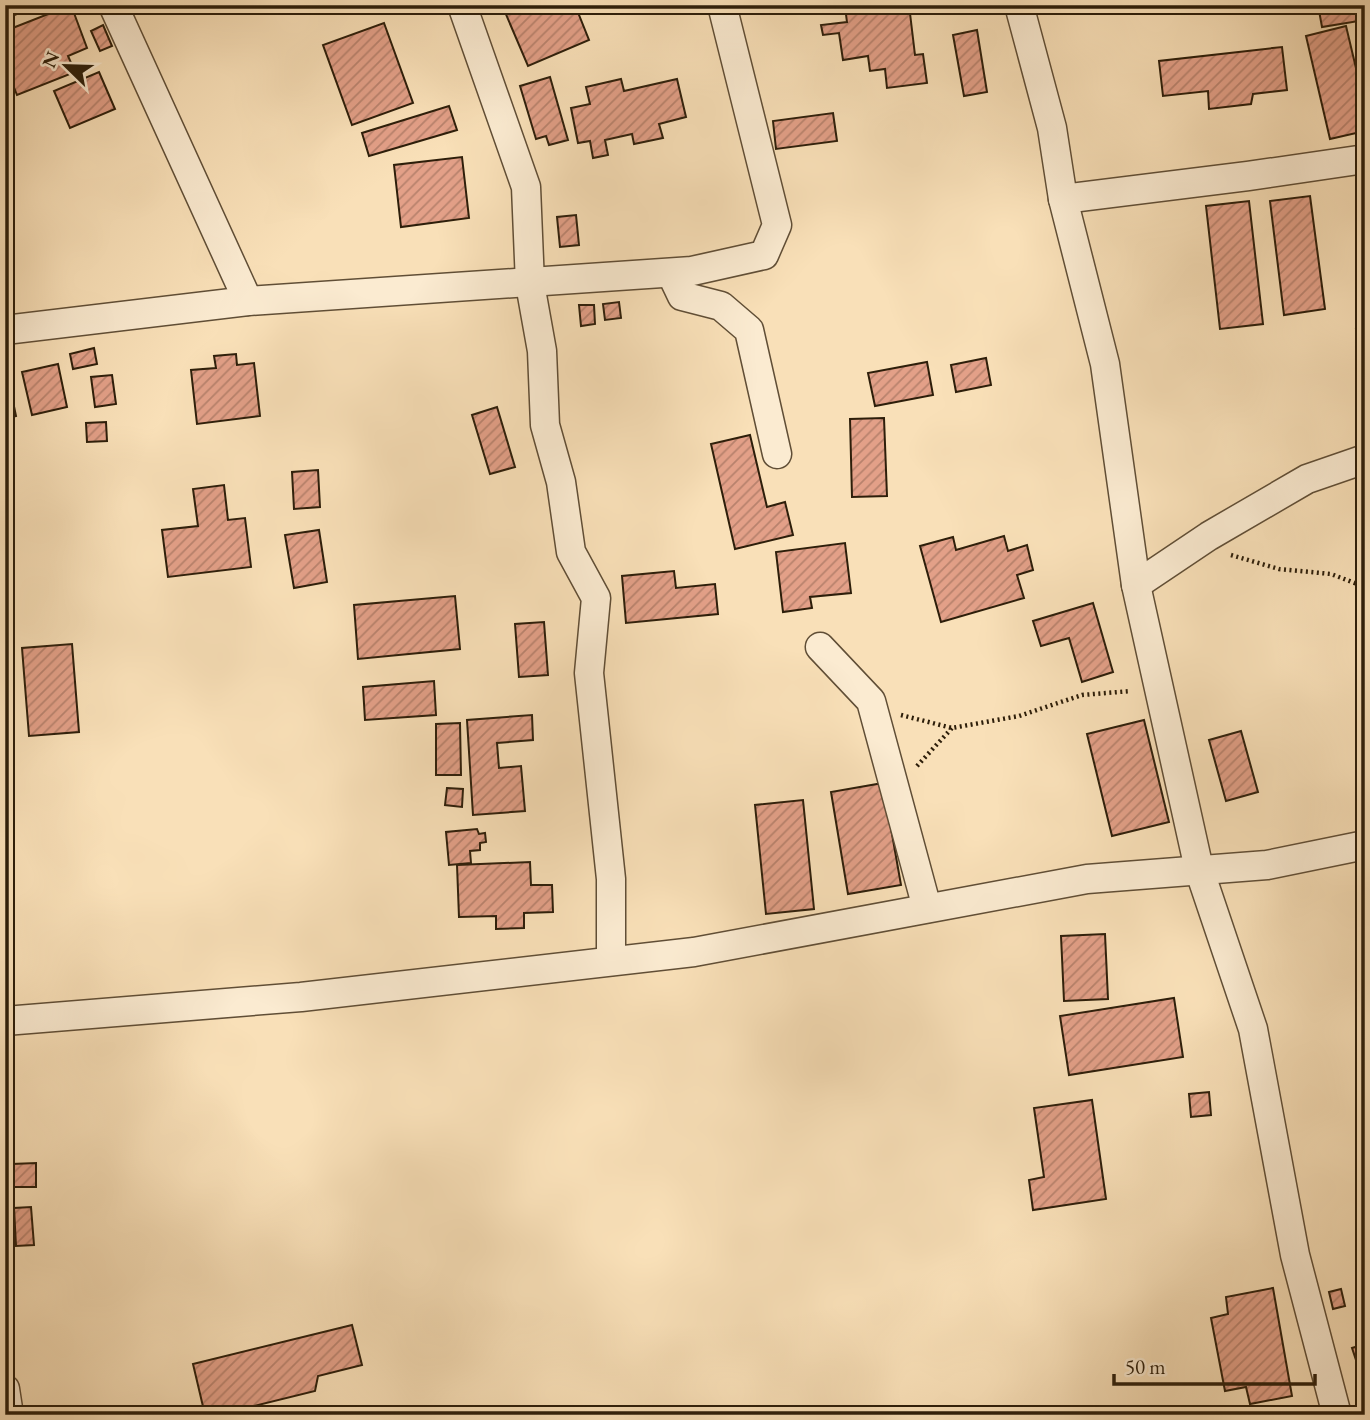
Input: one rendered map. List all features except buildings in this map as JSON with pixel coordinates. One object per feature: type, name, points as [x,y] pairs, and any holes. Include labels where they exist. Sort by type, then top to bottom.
[{"type":"street","points":[[113,5],[248,301]]},
{"type":"street","points":[[462,5],[526,187],[530,284],[542,351],[545,425],[561,482],[572,552],[596,598],[589,673],[611,878],[611,961]]},
{"type":"street","points":[[5,330],[248,301],[692,271],[764,255],[777,225],[722,5]]},
{"type":"street","points":[[1018,5],[1052,128],[1063,199],[1105,364],[1136,585],[1199,869],[1253,1029],[1295,1255],[1337,1415]]},
{"type":"street","points":[[1063,199],[1365,159]]},
{"type":"street","points":[[671,273],[682,296],[721,306],[749,330],[777,454]]},
{"type":"street","points":[[1136,585],[1209,536],[1307,479],[1365,459]]},
{"type":"street","points":[[820,647],[870,701],[927,908]]},
{"type":"street","points":[[5,1021],[301,997],[694,952],[1087,879],[1267,865],[1365,845]]},
{"type":"street","points":[[5,1389],[9,1415]]},
{"type":"path","points":[[1228,554],[1279,569],[1331,574],[1365,587]]},
{"type":"path","points":[[873,709],[952,728],[1019,716],[1082,695],[1159,688]]},
{"type":"path","points":[[896,790],[952,728]]}]
